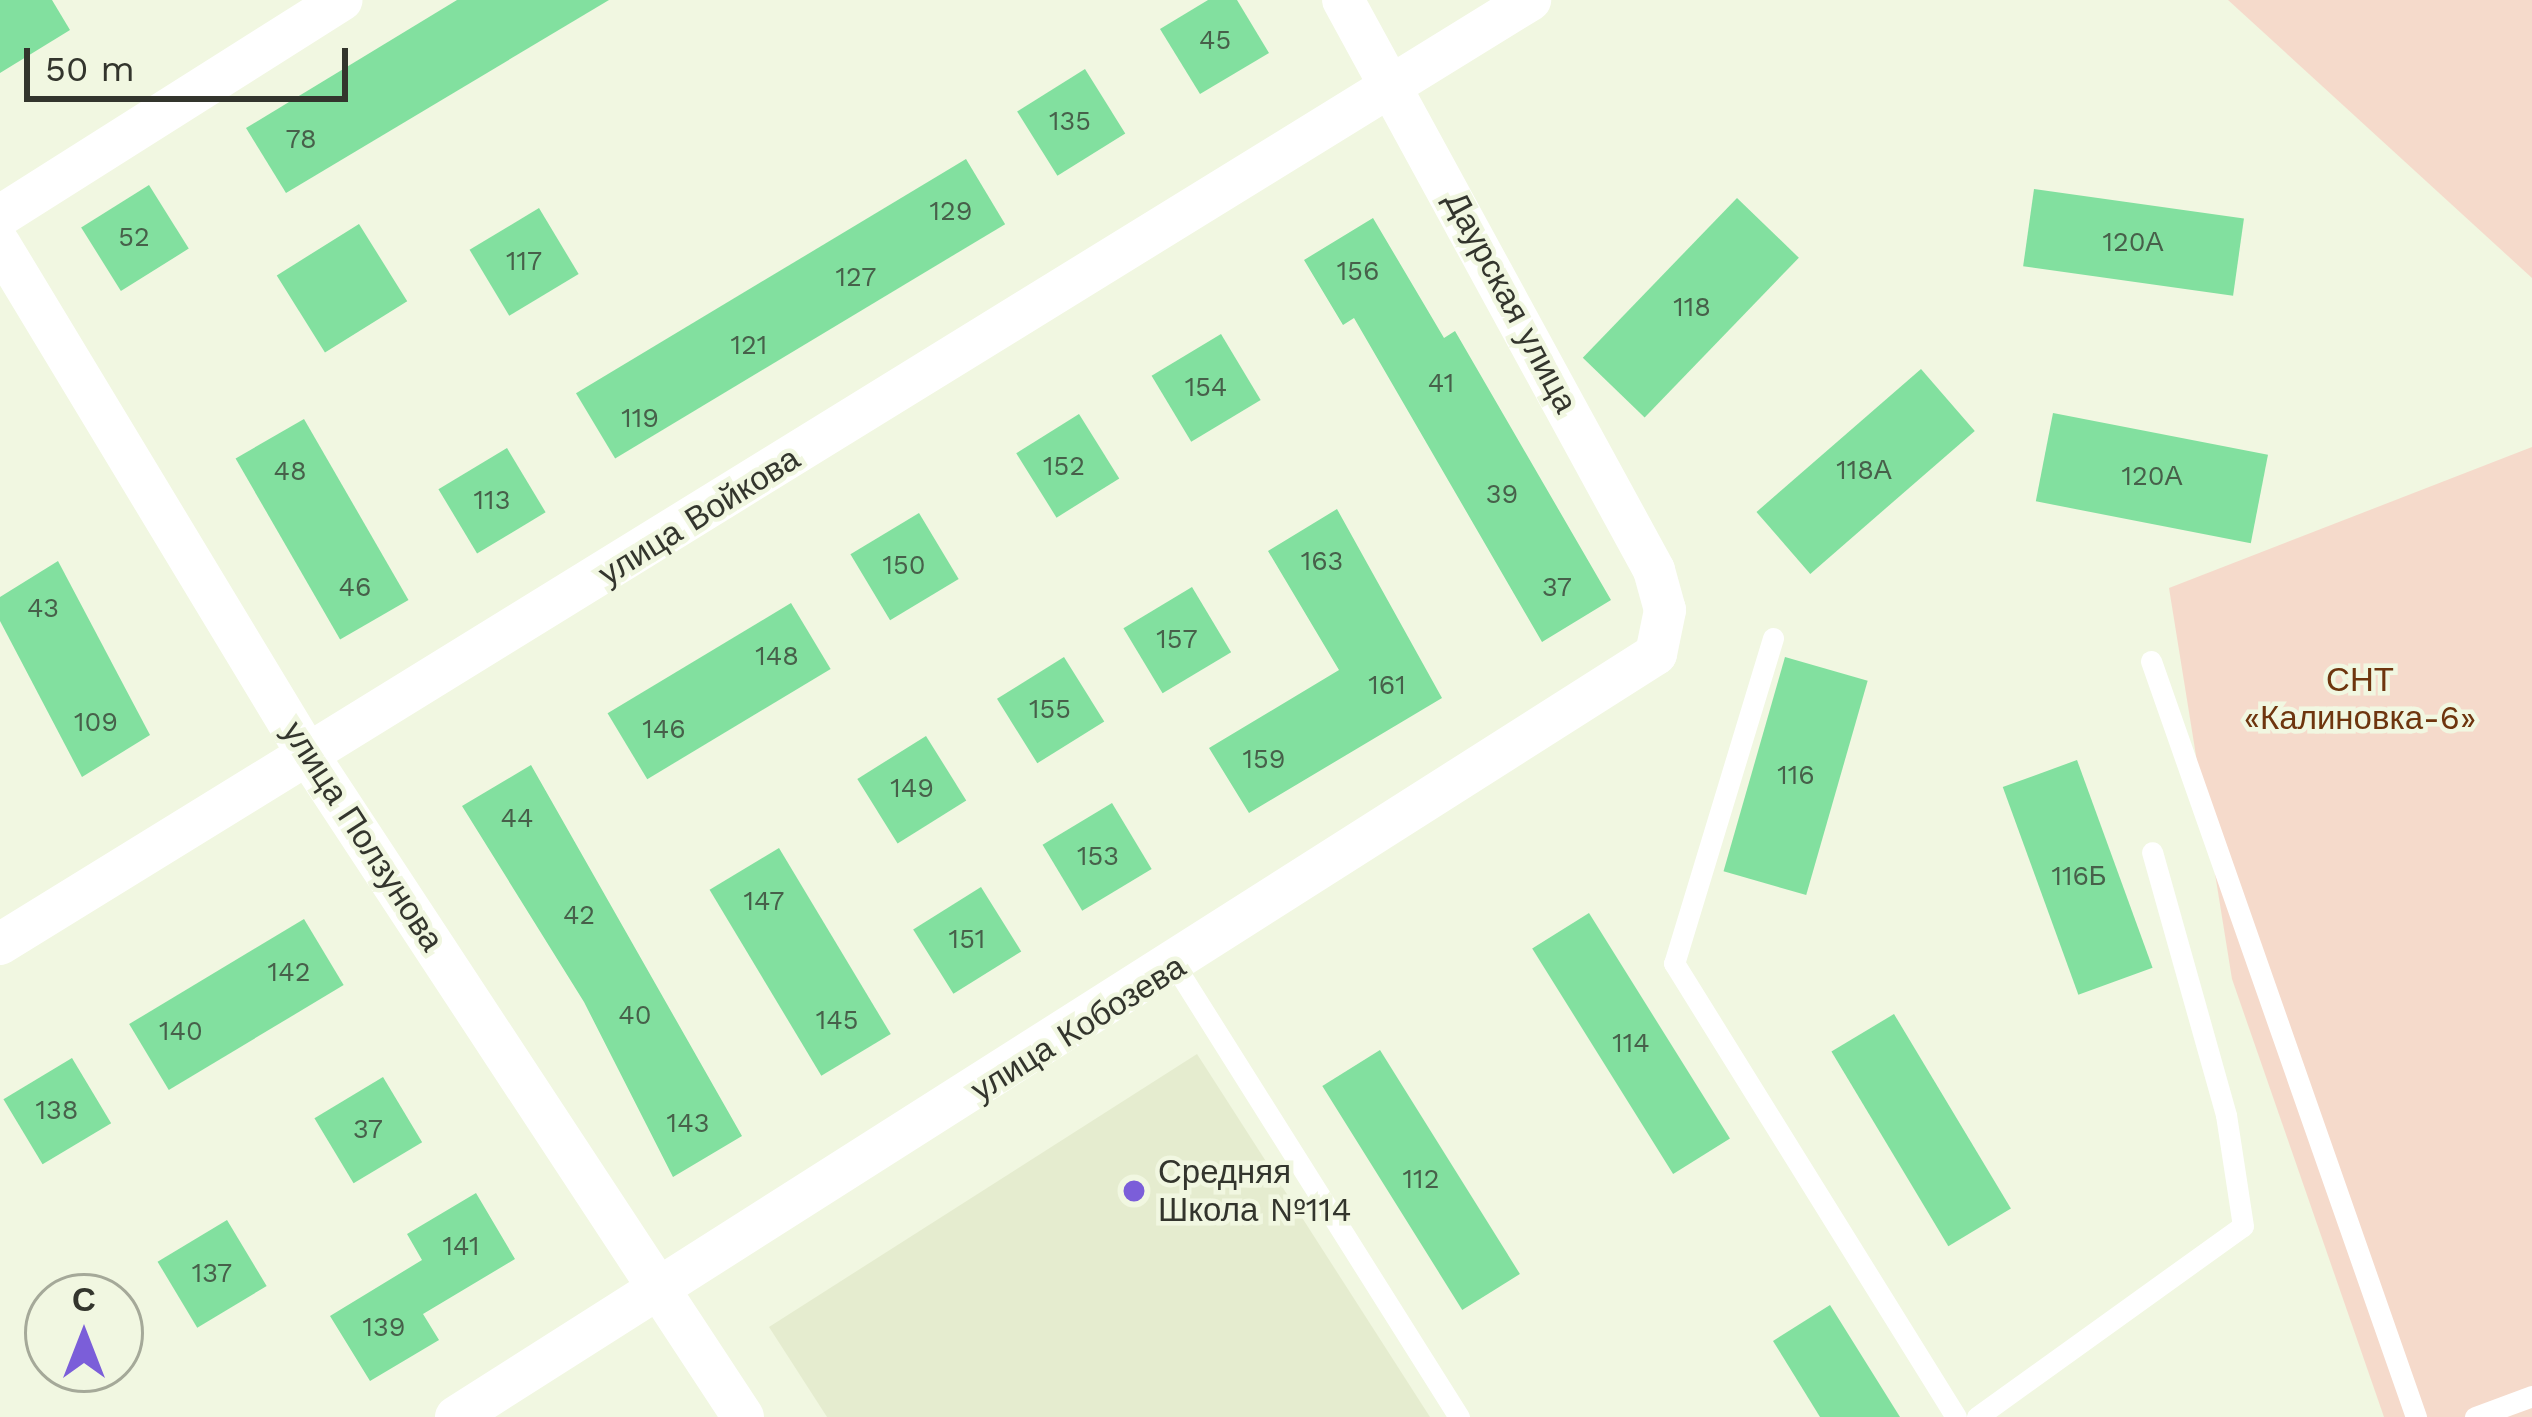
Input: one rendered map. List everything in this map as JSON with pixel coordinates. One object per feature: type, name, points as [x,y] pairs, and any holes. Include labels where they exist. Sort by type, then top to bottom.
[{"type":"street","points":[[0,216],[342,0]]},
{"type":"street","name":"Даурская улица","points":[[1342,0],[1397,87],[1654,570],[1665,610]]},
{"type":"street","name":"улица Войкова","points":[[0,944],[1397,87],[1530,0]]},
{"type":"street","name":"улица Ползунова","points":[[0,244],[308,755],[663,1288],[743,1417]]},
{"type":"street","name":"улица Кобозева","points":[[457,1417],[1175,966],[1656,654],[1665,610]]},
{"type":"lane","points":[[1773,638],[1675,963],[1956,1417]]},
{"type":"lane","points":[[2152,661],[2416,1417]]},
{"type":"lane","points":[[1977,1417],[2243,1226],[2226,1115],[2152,853]]},
{"type":"lane","points":[[1175,966],[1459,1417]]},
{"type":"lane","points":[[2475,1417],[2532,1396]]},
{"type":"shaded area","name":"Средняя Школа №114","points":[[1197,1054],[1430,1417],[827,1417],[769,1327]]},
{"type":"green space","points":[[2228,0],[2532,0],[2532,278]]},
{"type":"green space","name":"СНТ «Калиновка-6»","points":[[2532,447],[2532,1417],[2384,1417],[2232,979],[2169,588]]},
{"type":"building","points":[[0,0],[52,0],[70,30],[0,73]]},
{"type":"building","points":[[457,0],[609,0],[286,193],[246,128]]},
{"type":"building","points":[[1208,0],[1237,0],[1269,53],[1200,94],[1160,29]]},
{"type":"building","points":[[1085,69],[1125,133],[1057,176],[1017,111]]},
{"type":"building","points":[[966,159],[1005,224],[615,458],[576,393]]},
{"type":"building","points":[[149,185],[189,249],[121,291],[81,227]]},
{"type":"building","points":[[2034,189],[2244,219],[2233,296],[2023,266]]},
{"type":"building","points":[[1737,198],[1799,258],[1645,417],[1583,358]]},
{"type":"building","points":[[539,208],[579,274],[509,316],[470,250]]},
{"type":"building","points":[[1373,218],[1444,338],[1455,331],[1611,600],[1542,642],[1354,318],[1343,325],[1304,260]]},
{"type":"building","points":[[359,224],[407,301],[325,353],[277,275]]},
{"type":"building","points":[[1221,334],[1261,400],[1191,442],[1152,376]]},
{"type":"building","points":[[1921,369],[1975,431],[1810,574],[1756,512]]},
{"type":"building","points":[[2053,413],[2268,455],[2251,543],[2036,501]]},
{"type":"building","points":[[1079,414],[1119,478],[1057,518],[1016,453]]},
{"type":"building","points":[[304,419],[408,600],[340,639],[236,458]]},
{"type":"building","points":[[507,448],[546,512],[477,553],[438,489]]},
{"type":"building","points":[[1337,509],[1442,698],[1249,813],[1209,748],[1339,670],[1268,551]]},
{"type":"building","points":[[919,513],[959,579],[890,620],[850,554]]},
{"type":"building","points":[[58,561],[150,735],[82,777],[0,621],[0,597]]},
{"type":"building","points":[[1192,587],[1231,652],[1163,693],[1123,628]]},
{"type":"building","points":[[791,603],[831,669],[647,779],[608,713]]},
{"type":"building","points":[[1064,657],[1104,721],[1037,763],[997,699]]},
{"type":"building","points":[[1785,657],[1868,681],[1806,895],[1724,871]]},
{"type":"building","points":[[926,736],[966,800],[898,843],[857,779]]},
{"type":"building","points":[[2077,760],[2153,968],[2078,995],[2003,787]]},
{"type":"building","points":[[531,765],[742,1136],[673,1177],[584,1002],[462,806]]},
{"type":"building","points":[[1112,803],[1152,869],[1082,911],[1043,845]]},
{"type":"building","points":[[779,848],[891,1034],[821,1076],[710,890]]},
{"type":"building","points":[[981,887],[1021,951],[953,994],[913,929]]},
{"type":"building","points":[[1589,913],[1730,1139],[1673,1174],[1532,949]]},
{"type":"building","points":[[304,919],[344,985],[169,1090],[129,1024]]},
{"type":"building","points":[[1894,1014],[2011,1209],[1948,1246],[1831,1052]]},
{"type":"building","points":[[1380,1050],[1520,1274],[1462,1310],[1322,1086]]},
{"type":"building","points":[[72,1058],[111,1123],[43,1164],[3,1099]]},
{"type":"building","points":[[383,1077],[422,1142],[354,1183],[314,1118]]},
{"type":"building","points":[[476,1193],[515,1259],[423,1314],[439,1340],[370,1381],[330,1316],[422,1260],[407,1234]]},
{"type":"building","points":[[227,1220],[267,1286],[197,1328],[158,1262]]},
{"type":"building","points":[[1830,1305],[1900,1417],[1820,1417],[1773,1341]]},
{"type":"place","name":"Средняя Школа №114","points":[[1134,1191]]}]
